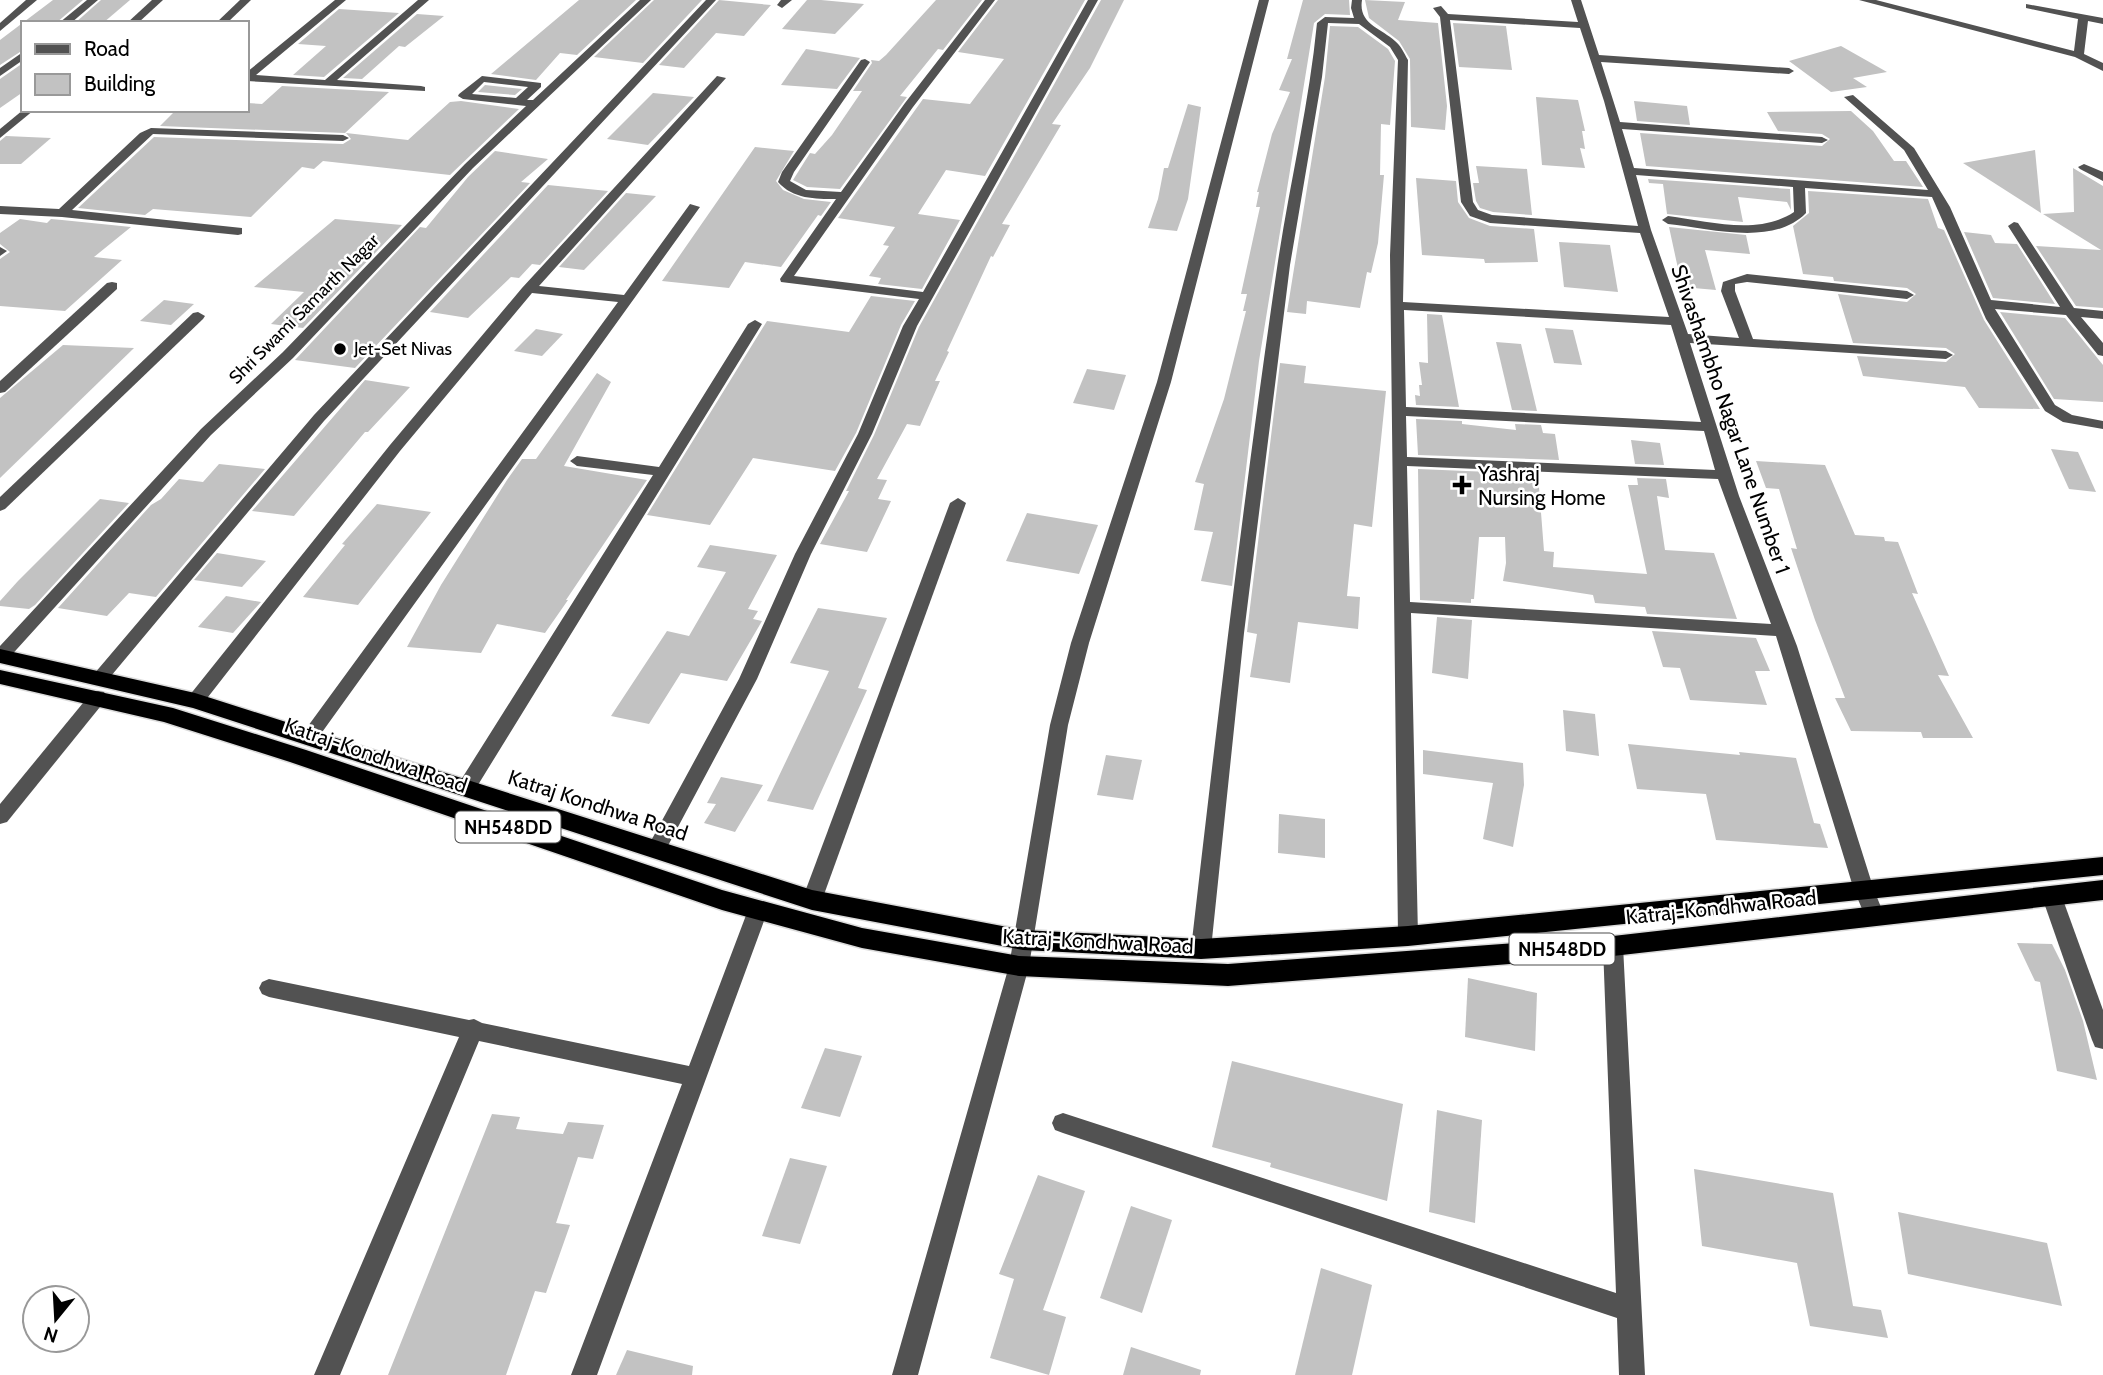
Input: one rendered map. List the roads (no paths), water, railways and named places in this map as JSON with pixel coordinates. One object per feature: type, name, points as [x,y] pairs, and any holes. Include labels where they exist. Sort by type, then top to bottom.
[{"type":"highway","name":"Katraj Kondhwa Road","points":[[0,656],[99,688],[195,701],[812,900],[1023,940]]},
{"type":"highway","name":"Katraj-Kondhwa Road","points":[[0,677],[99,688],[165,714],[298,756],[722,900],[862,938],[1019,966],[1228,975],[1613,946],[2103,890]]},
{"type":"highway","name":"Katraj-Kondhwa Road","points":[[1023,940],[1201,949],[1408,936],[2103,866]]},
{"type":"street","points":[[1,28],[32,0]]},
{"type":"street","points":[[67,21],[93,0]]},
{"type":"street","points":[[134,21],[158,0]]},
{"type":"street","points":[[223,21],[246,0]]},
{"type":"street","points":[[248,76],[341,0]]},
{"type":"street","points":[[328,83],[424,0]]},
{"type":"street","name":"Shri Swami Samarth Nagar","points":[[0,656],[206,432],[288,355],[469,166],[646,0]]},
{"type":"street","points":[[0,817],[99,688],[319,418],[711,0]]},
{"type":"street","points":[[926,296],[786,279],[909,106],[990,0]]},
{"type":"street","points":[[656,850],[748,679],[803,554],[865,434],[910,326],[1093,0]]},
{"type":"street","points":[[905,1375],[1019,966],[1059,724],[1080,643],[1164,382],[1264,0]]},
{"type":"street","points":[[1357,0],[1355,6],[1359,21]]},
{"type":"street","name":"Shivashambho Nagar Lane Number 1","points":[[1576,0],[1645,230],[1677,321],[1724,475],[1783,631],[1864,890],[1875,917]]},
{"type":"street","points":[[1864,0],[2079,55],[2103,68]]},
{"type":"street","points":[[2029,6],[2103,21]]},
{"type":"street","points":[[1584,25],[1442,13],[1467,202],[1474,213],[1490,219],[1645,230]]},
{"type":"street","points":[[2079,55],[2083,18]]},
{"type":"street","points":[[1201,949],[1236,633],[1284,265],[1317,78],[1322,23],[1325,20],[1359,21],[1396,46],[1403,60],[1396,255],[1401,411],[1408,936]]},
{"type":"street","points":[[1,28],[21,27]]},
{"type":"street","points":[[0,73],[21,57]]},
{"type":"street","points":[[1595,58],[1788,71]]},
{"type":"street","points":[[845,196],[800,193],[790,189],[784,182],[788,172],[865,62]]},
{"type":"street","points":[[248,77],[421,89]]},
{"type":"street","points":[[195,701],[395,448],[529,289],[721,78]]},
{"type":"street","points":[[519,102],[537,85],[482,79],[463,96],[535,104]]},
{"type":"street","points":[[1849,97],[1908,148],[1936,194],[1987,304],[2050,408],[2068,419],[2103,425]]},
{"type":"street","points":[[0,135],[27,112]]},
{"type":"street","points":[[1615,125],[1822,140]]},
{"type":"street","points":[[62,213],[151,131],[343,138]]},
{"type":"street","points":[[2084,167],[2103,177]]},
{"type":"street","points":[[1628,171],[1936,194]]},
{"type":"street","points":[[1668,220],[1761,229],[1780,226],[1792,221],[1800,213],[1799,184]]},
{"type":"street","points":[[309,737],[694,207]]},
{"type":"street","points":[[0,210],[62,213],[238,231]]},
{"type":"street","points":[[2014,226],[2069,311],[2103,352]]},
{"type":"street","points":[[1748,342],[1728,291],[1729,282],[1747,278],[1907,295]]},
{"type":"street","points":[[0,389],[112,286]]},
{"type":"street","points":[[529,289],[627,299]]},
{"type":"street","points":[[1987,304],[2103,315]]},
{"type":"street","points":[[1398,306],[1677,321]]},
{"type":"street","points":[[0,506],[198,316]]},
{"type":"street","points":[[466,788],[755,324]]},
{"type":"street","points":[[1682,338],[1946,355]]},
{"type":"street","points":[[1401,411],[1710,427]]},
{"type":"street","points":[[578,461],[665,472]]},
{"type":"street","points":[[1401,461],[1724,475]]},
{"type":"street","points":[[812,900],[958,503]]},
{"type":"street","points":[[1403,607],[1783,631]]},
{"type":"street","points":[[2052,897],[2103,1040]]},
{"type":"street","points":[[584,1375],[758,910]]},
{"type":"street","points":[[1613,946],[1632,1375]]},
{"type":"street","points":[[269,988],[474,1028],[696,1077]]},
{"type":"street","points":[[327,1375],[474,1028]]},
{"type":"street","points":[[1063,1123],[1630,1310]]},
{"type":"place","name":"Jet-Set Nivas","points":[[340,349]]},
{"type":"place","name":"Yashraj Nursing Home","points":[[1462,485]]}]
